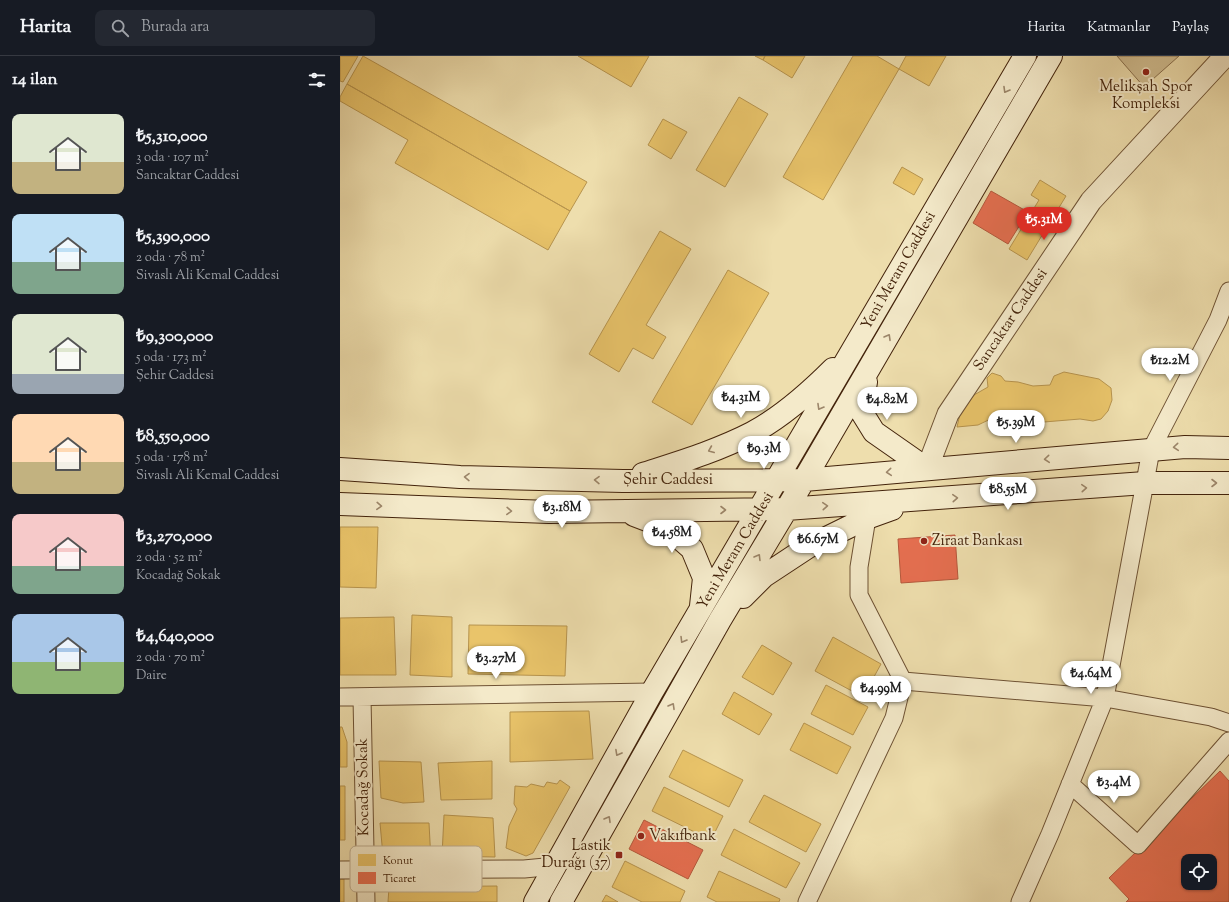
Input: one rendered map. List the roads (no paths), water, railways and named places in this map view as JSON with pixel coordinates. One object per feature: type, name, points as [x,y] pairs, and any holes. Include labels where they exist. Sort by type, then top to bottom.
[{"type":"main road","name":"Yeni Meram Caddesi","points":[[535,902],[652,692],[1026,56]]},
{"type":"main road","name":"Yeni Meram Caddesi","points":[[561,902],[720,620],[804,480],[1051,56]]},
{"type":"main road","points":[[623,481],[691,459],[752,433],[808,394],[855,347]]},
{"type":"main road","points":[[874,360],[864,388],[861,411],[874,432],[927,469]]},
{"type":"main road","name":"Şehir Caddesi","points":[[340,469],[460,477],[623,481],[804,480],[1185,447],[1229,448]]},
{"type":"main road","points":[[720,620],[764,576],[808,547],[867,518],[915,501],[1145,483],[1229,482]]},
{"type":"main road","name":"Şehir Caddesi","points":[[340,504],[549,512],[786,509],[915,501]]},
{"type":"main road","points":[[624,511],[668,528],[692,549],[704,578],[700,612]]},
{"type":"street","name":"Sancaktar Caddesi","points":[[927,469],[948,414],[1091,201],[1226,56]]},
{"type":"street","points":[[1020,902],[1105,698],[1151,450],[1218,320],[1229,291]]},
{"type":"street","points":[[807,902],[894,718],[903,681],[859,595],[859,567],[867,518]]},
{"type":"street","points":[[903,681],[1105,698],[1211,717],[1229,723]]},
{"type":"street","points":[[340,697],[652,692]]},
{"type":"street","name":"Kocadağ Sokak","points":[[362,697],[365,846]]},
{"type":"street","points":[[1070,784],[1138,845],[1229,741]]},
{"type":"street","points":[[482,869],[524,869],[556,866]]},
{"type":"place","name":"Melikşah Spor Kompleksi","points":[[1146,72]]},
{"type":"place","name":"Ziraat Bankası","points":[[924,541]]},
{"type":"place","name":"Vakıfbank","points":[[641,836]]},
{"type":"place","name":"Lastik Durağı (37)","points":[[619,855]]}]
